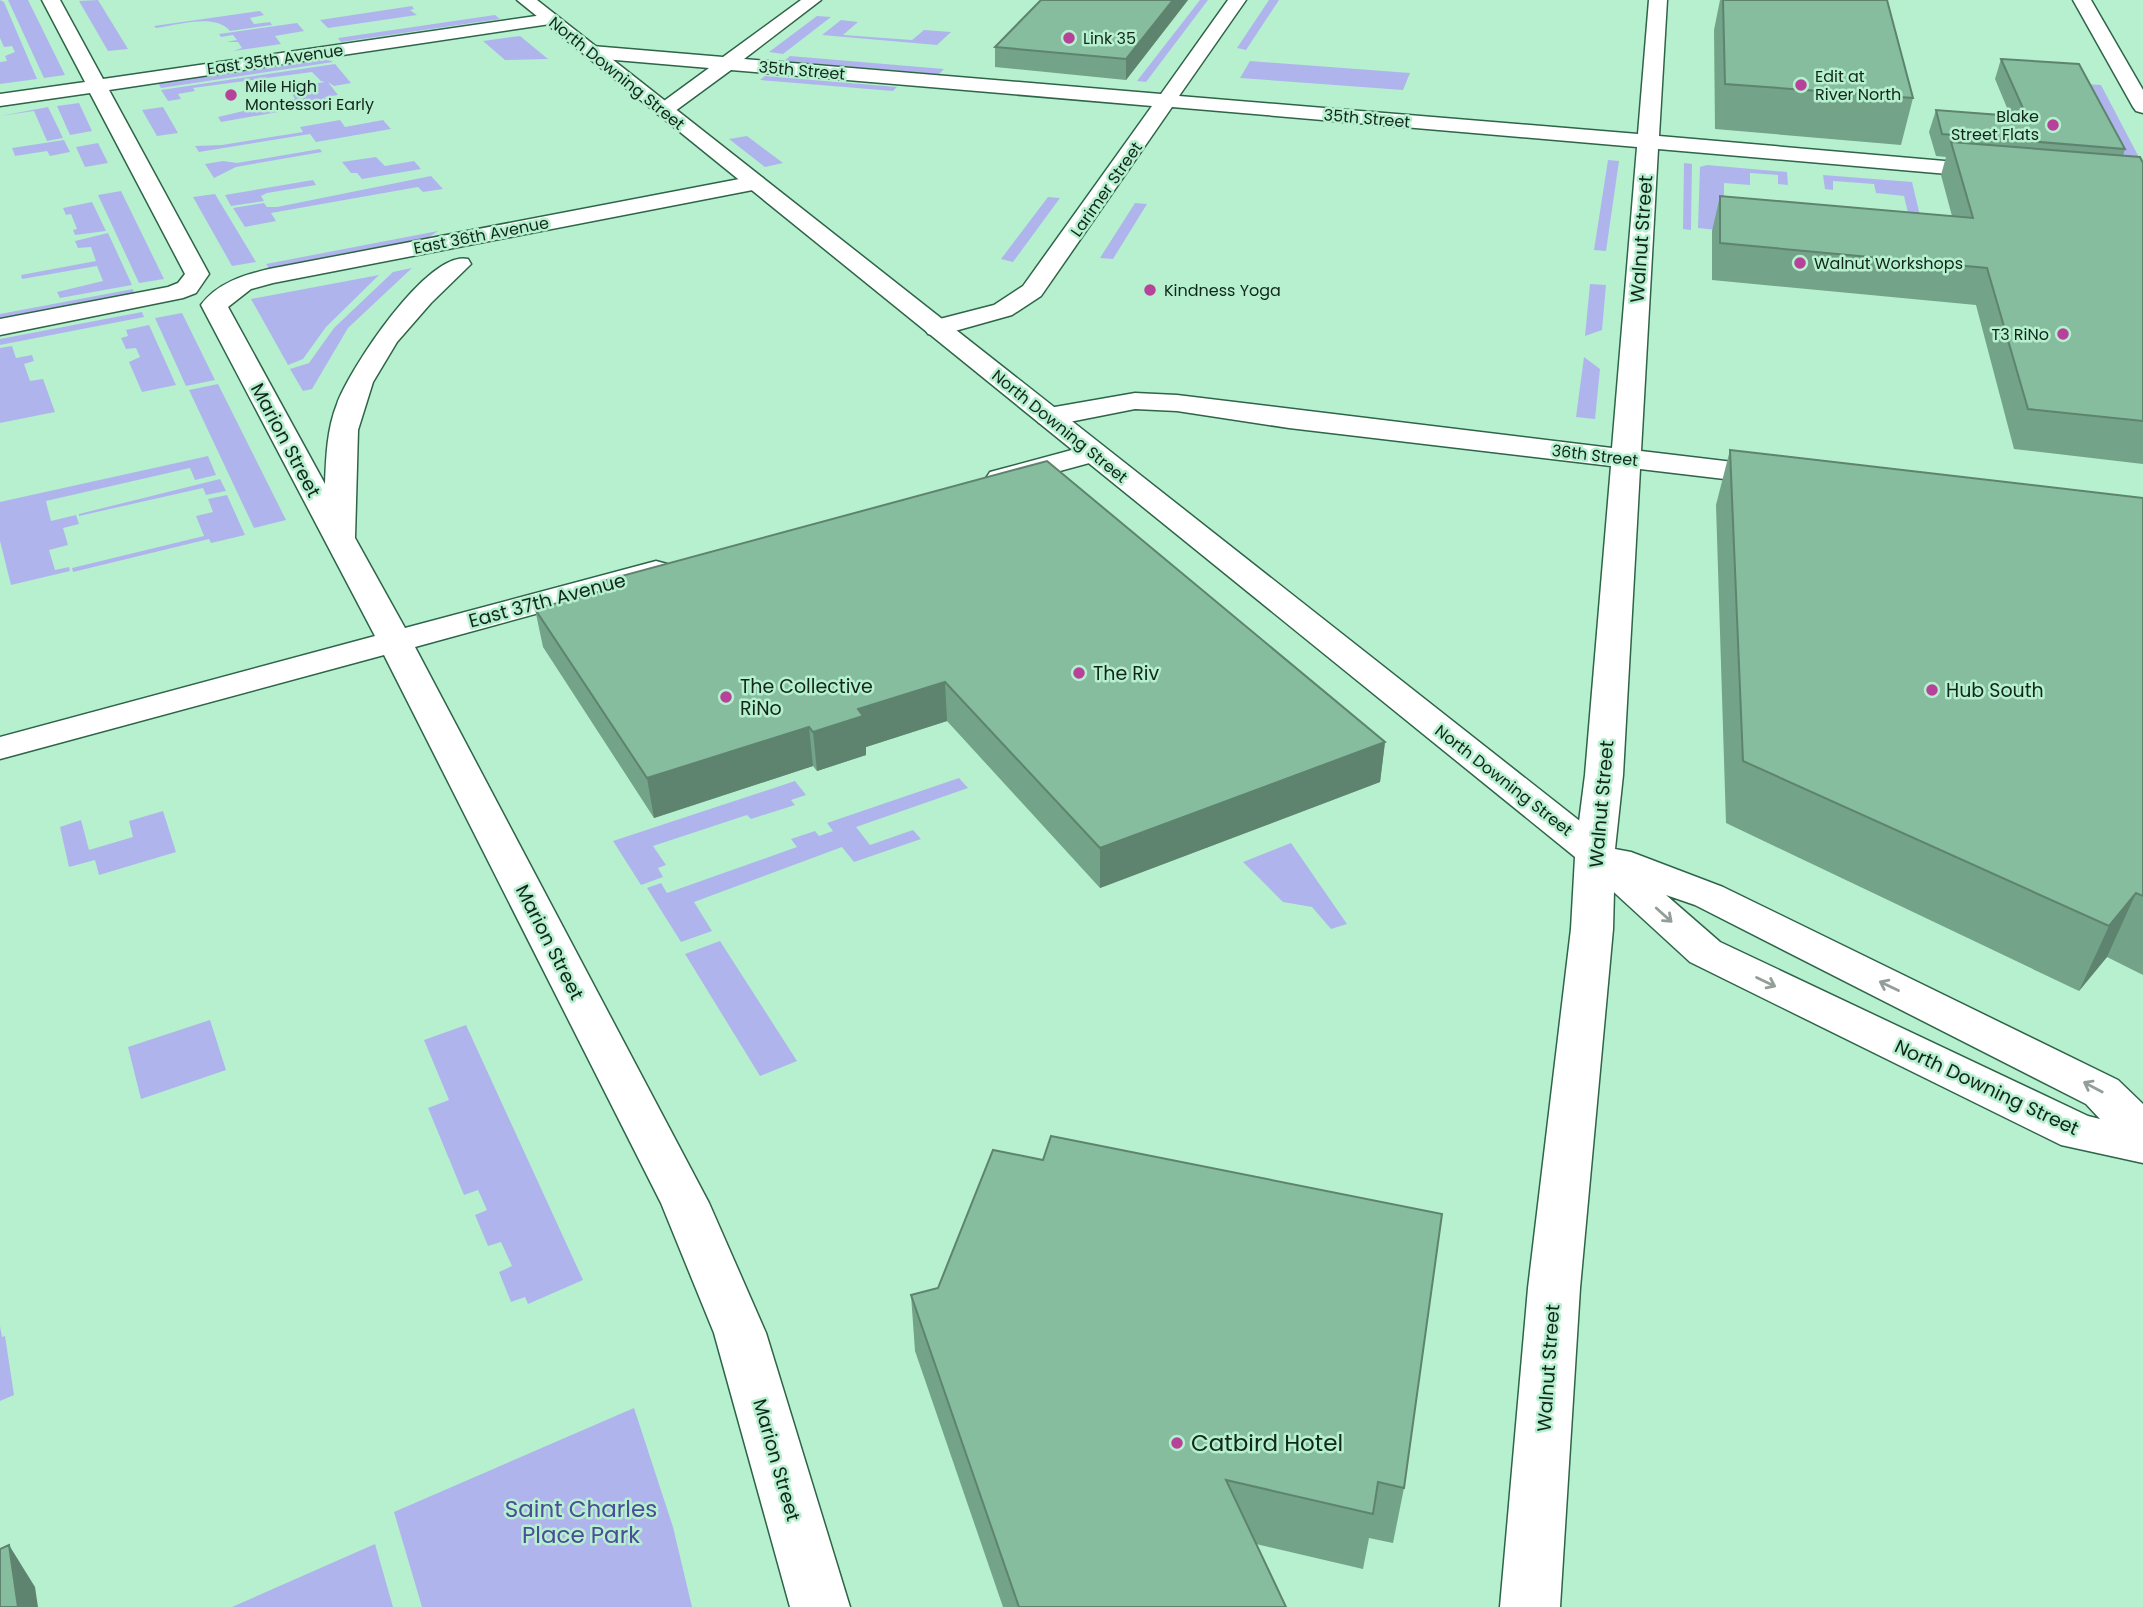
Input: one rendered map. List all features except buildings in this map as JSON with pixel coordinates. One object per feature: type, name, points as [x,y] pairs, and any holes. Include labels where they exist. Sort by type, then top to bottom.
[{"type":"street","points":[[0,327],[164,295],[187,288],[197,274],[51,0]]},
{"type":"street","name":"North Downing Street","points":[[526,0],[1595,853],[1705,952],[2078,1132],[2143,1145]]},
{"type":"street","points":[[664,110],[812,0]]},
{"type":"street","name":"Larimer Street","points":[[937,328],[1003,310],[1032,291],[1237,0]]},
{"type":"street","name":"Walnut Street","points":[[1531,1607],[1554,1288],[1592,929],[1595,853],[1604,775],[1658,0]]},
{"type":"street","points":[[2082,0],[2143,107]]},
{"type":"street","name":"East 35th Avenue","points":[[0,100],[550,19]]},
{"type":"street","name":"35th Street","points":[[592,52],[2011,172]]},
{"type":"street","name":"East 36th Avenue","points":[[214,304],[242,284],[269,276],[755,183]]},
{"type":"street","points":[[339,540],[344,429],[360,383],[395,326],[432,286],[459,264]]},
{"type":"street","name":"Marion Street","points":[[214,304],[395,642],[691,1215],[740,1333],[820,1607]]},
{"type":"street","name":"36th Street","points":[[1048,417],[1135,401],[1177,403],[1289,419],[1797,478]]},
{"type":"street","points":[[969,486],[1094,453]]},
{"type":"street","name":"East 37th Avenue","points":[[0,748],[681,564]]},
{"type":"street","name":"North Downing Street","points":[[1595,853],[1709,896],[2102,1092],[2143,1132]]},
{"type":"green space","points":[[0,0],[4,2],[37,79],[0,84],[0,62],[7,61],[5,56],[15,52],[12,46],[4,47],[0,38]]},
{"type":"green space","points":[[8,0],[28,0],[65,75],[44,78]]},
{"type":"green space","points":[[98,0],[128,49],[108,51],[79,1]]},
{"type":"green space","points":[[1200,0],[1208,0],[1146,82],[1137,81]]},
{"type":"green space","points":[[1269,0],[1279,0],[1246,50],[1237,48]]},
{"type":"green space","points":[[412,6],[414,9],[410,10],[417,15],[328,28],[320,20]]},
{"type":"green space","points":[[260,11],[264,15],[250,18],[254,24],[270,22],[272,25],[230,31],[206,21],[156,28],[154,26]]},
{"type":"green space","points":[[495,15],[500,19],[341,42],[338,38]]},
{"type":"green space","points":[[817,16],[831,17],[783,54],[769,52]]},
{"type":"green space","points":[[841,20],[858,22],[843,35],[912,40],[924,30],[951,32],[937,45],[822,35]]},
{"type":"green space","points":[[297,23],[304,31],[275,36],[281,44],[233,51],[242,48],[238,42],[226,42],[237,40],[233,35],[221,37],[219,34]]},
{"type":"green space","points":[[520,36],[548,59],[505,60],[483,41]]},
{"type":"green space","points":[[790,56],[944,69],[939,74],[784,61]]},
{"type":"green space","points":[[324,58],[333,62],[161,88],[158,83]]},
{"type":"green space","points":[[1250,61],[1410,73],[1403,90],[1240,78]]},
{"type":"green space","points":[[335,64],[351,83],[334,86],[328,82],[338,95],[325,97],[329,103],[221,122],[218,117],[295,99],[291,92],[295,87],[325,82],[312,72],[193,88],[195,91],[178,94],[181,99],[168,101],[161,90]]},
{"type":"green space","points":[[765,76],[897,87],[893,91],[760,80]]},
{"type":"green space","points":[[2086,84],[2101,85],[2143,165],[2128,163]]},
{"type":"green space","points":[[79,103],[92,131],[70,135],[57,106]]},
{"type":"green space","points":[[48,107],[63,138],[47,141],[34,111],[0,116]]},
{"type":"green space","points":[[163,107],[178,133],[157,136],[142,110]]},
{"type":"green space","points":[[340,120],[345,127],[383,120],[391,129],[316,142],[310,134],[199,152],[195,146],[222,145],[303,132],[300,127]]},
{"type":"green space","points":[[747,136],[783,163],[765,167],[729,139]]},
{"type":"green space","points":[[64,140],[70,152],[50,156],[47,151],[15,156],[12,148]]},
{"type":"green space","points":[[98,143],[108,163],[85,167],[76,147]]},
{"type":"green space","points":[[320,149],[322,152],[236,167],[214,178],[205,164],[223,161],[237,163]]},
{"type":"green space","points":[[376,157],[385,166],[414,161],[421,169],[362,179],[357,173],[351,173],[342,162]]},
{"type":"green space","points":[[1608,160],[1619,161],[1606,251],[1594,250]]},
{"type":"green space","points":[[1684,163],[1692,164],[1691,230],[1683,229]]},
{"type":"green space","points":[[1707,165],[1787,172],[1788,185],[1778,184],[1778,175],[1750,173],[1750,185],[1724,183],[1724,220],[1753,234],[1698,228],[1700,167]]},
{"type":"green space","points":[[1823,175],[1912,182],[1928,249],[1914,238],[1904,196],[1876,193],[1874,184],[1833,181],[1833,190],[1825,189]]},
{"type":"green space","points":[[431,176],[443,189],[423,192],[418,187],[271,213],[276,221],[245,227],[233,208],[264,203],[267,207],[277,207]]},
{"type":"green space","points":[[313,180],[316,185],[267,193],[261,196],[264,201],[231,206],[225,195]]},
{"type":"green space","points":[[121,191],[164,279],[139,283],[98,195]]},
{"type":"green space","points":[[215,194],[256,262],[232,266],[193,197]]},
{"type":"green space","points":[[1048,197],[1060,198],[1013,262],[1001,259]]},
{"type":"green space","points":[[92,202],[106,231],[75,235],[73,230],[77,229],[71,214],[66,215],[63,208]]},
{"type":"green space","points":[[1135,203],[1147,204],[1113,259],[1100,258]]},
{"type":"green space","points":[[438,231],[429,237],[269,268],[266,264]]},
{"type":"green space","points":[[108,233],[132,285],[60,298],[57,292],[103,281],[97,266],[22,279],[21,275],[96,261],[91,247],[78,248],[75,241]]},
{"type":"green space","points":[[412,268],[348,328],[312,389],[303,391],[290,369],[309,363],[334,328],[393,272]]},
{"type":"green space","points":[[379,275],[326,327],[303,359],[288,365],[251,299]]},
{"type":"green space","points":[[1590,284],[1606,285],[1602,330],[1585,336]]},
{"type":"green space","points":[[133,289],[134,293],[0,318],[0,314]]},
{"type":"green space","points":[[142,312],[144,317],[0,345],[0,339]]},
{"type":"green space","points":[[182,313],[215,380],[186,386],[155,318]]},
{"type":"green space","points":[[149,325],[176,385],[142,392],[129,362],[140,357],[136,348],[126,349],[121,338],[128,336],[126,330]]},
{"type":"green space","points":[[12,346],[16,358],[32,355],[34,361],[24,364],[30,381],[43,379],[55,412],[0,423],[0,348]]},
{"type":"green space","points":[[1584,357],[1600,369],[1595,419],[1576,417]]},
{"type":"green space","points":[[218,384],[286,520],[254,528],[189,390]]},
{"type":"green space","points":[[208,456],[216,475],[195,480],[190,468],[46,501],[51,521],[76,515],[79,524],[63,528],[68,545],[49,550],[55,570],[69,567],[70,571],[11,585],[0,541],[0,502]]},
{"type":"green space","points":[[220,479],[226,491],[206,495],[203,488],[79,516],[79,514]]},
{"type":"green space","points":[[227,495],[245,535],[211,543],[209,539],[73,572],[72,568],[204,536],[196,516],[213,512],[208,499]]},
{"type":"green space","points":[[959,778],[968,788],[856,827],[870,845],[913,830],[921,839],[854,862],[842,847],[694,902],[712,931],[681,942],[647,888],[661,883],[667,893],[797,847],[791,839],[815,831],[819,836],[833,831],[827,823]]},
{"type":"green space","points":[[795,781],[806,795],[791,800],[795,805],[751,819],[747,815],[653,846],[666,865],[658,868],[663,877],[641,885],[613,841]]},
{"type":"green space","points":[[163,811],[176,852],[99,875],[95,860],[69,867],[60,827],[81,820],[89,850],[133,837],[129,821]]},
{"type":"green space","points":[[1291,843],[1347,924],[1331,929],[1312,907],[1283,902],[1243,862]]},
{"type":"green space","points":[[720,941],[797,1061],[760,1076],[685,954]]},
{"type":"green space","points":[[210,1020],[226,1070],[141,1099],[128,1047]]},
{"type":"green space","points":[[466,1025],[583,1280],[528,1304],[525,1297],[511,1302],[499,1272],[512,1266],[501,1242],[488,1246],[475,1215],[487,1210],[478,1190],[464,1195],[428,1108],[449,1100],[424,1040]]},
{"type":"green space","points":[[0,1326],[2,1337],[5,1336],[14,1395],[0,1401]]},
{"type":"green space","name":"Saint Charles Place Park","points":[[634,1408],[673,1527],[692,1607],[422,1607],[394,1512]]},
{"type":"green space","points":[[375,1544],[393,1607],[232,1607]]},
{"type":"place","name":"Link 35","points":[[1069,38]]},
{"type":"place","name":"Edit at River North","points":[[1801,85]]},
{"type":"place","name":"Mile High Montessori Early","points":[[231,95]]},
{"type":"place","name":"Blake Street Flats","points":[[2053,125]]},
{"type":"place","name":"Walnut Workshops","points":[[1800,263]]},
{"type":"place","name":"Kindness Yoga","points":[[1150,290]]},
{"type":"place","name":"T3 RiNo","points":[[2063,334]]},
{"type":"place","name":"The Riv","points":[[1079,673]]},
{"type":"place","name":"Hub South","points":[[1932,690]]},
{"type":"place","name":"The Collective RiNo","points":[[726,697]]},
{"type":"place","name":"Catbird Hotel","points":[[1177,1443]]}]
